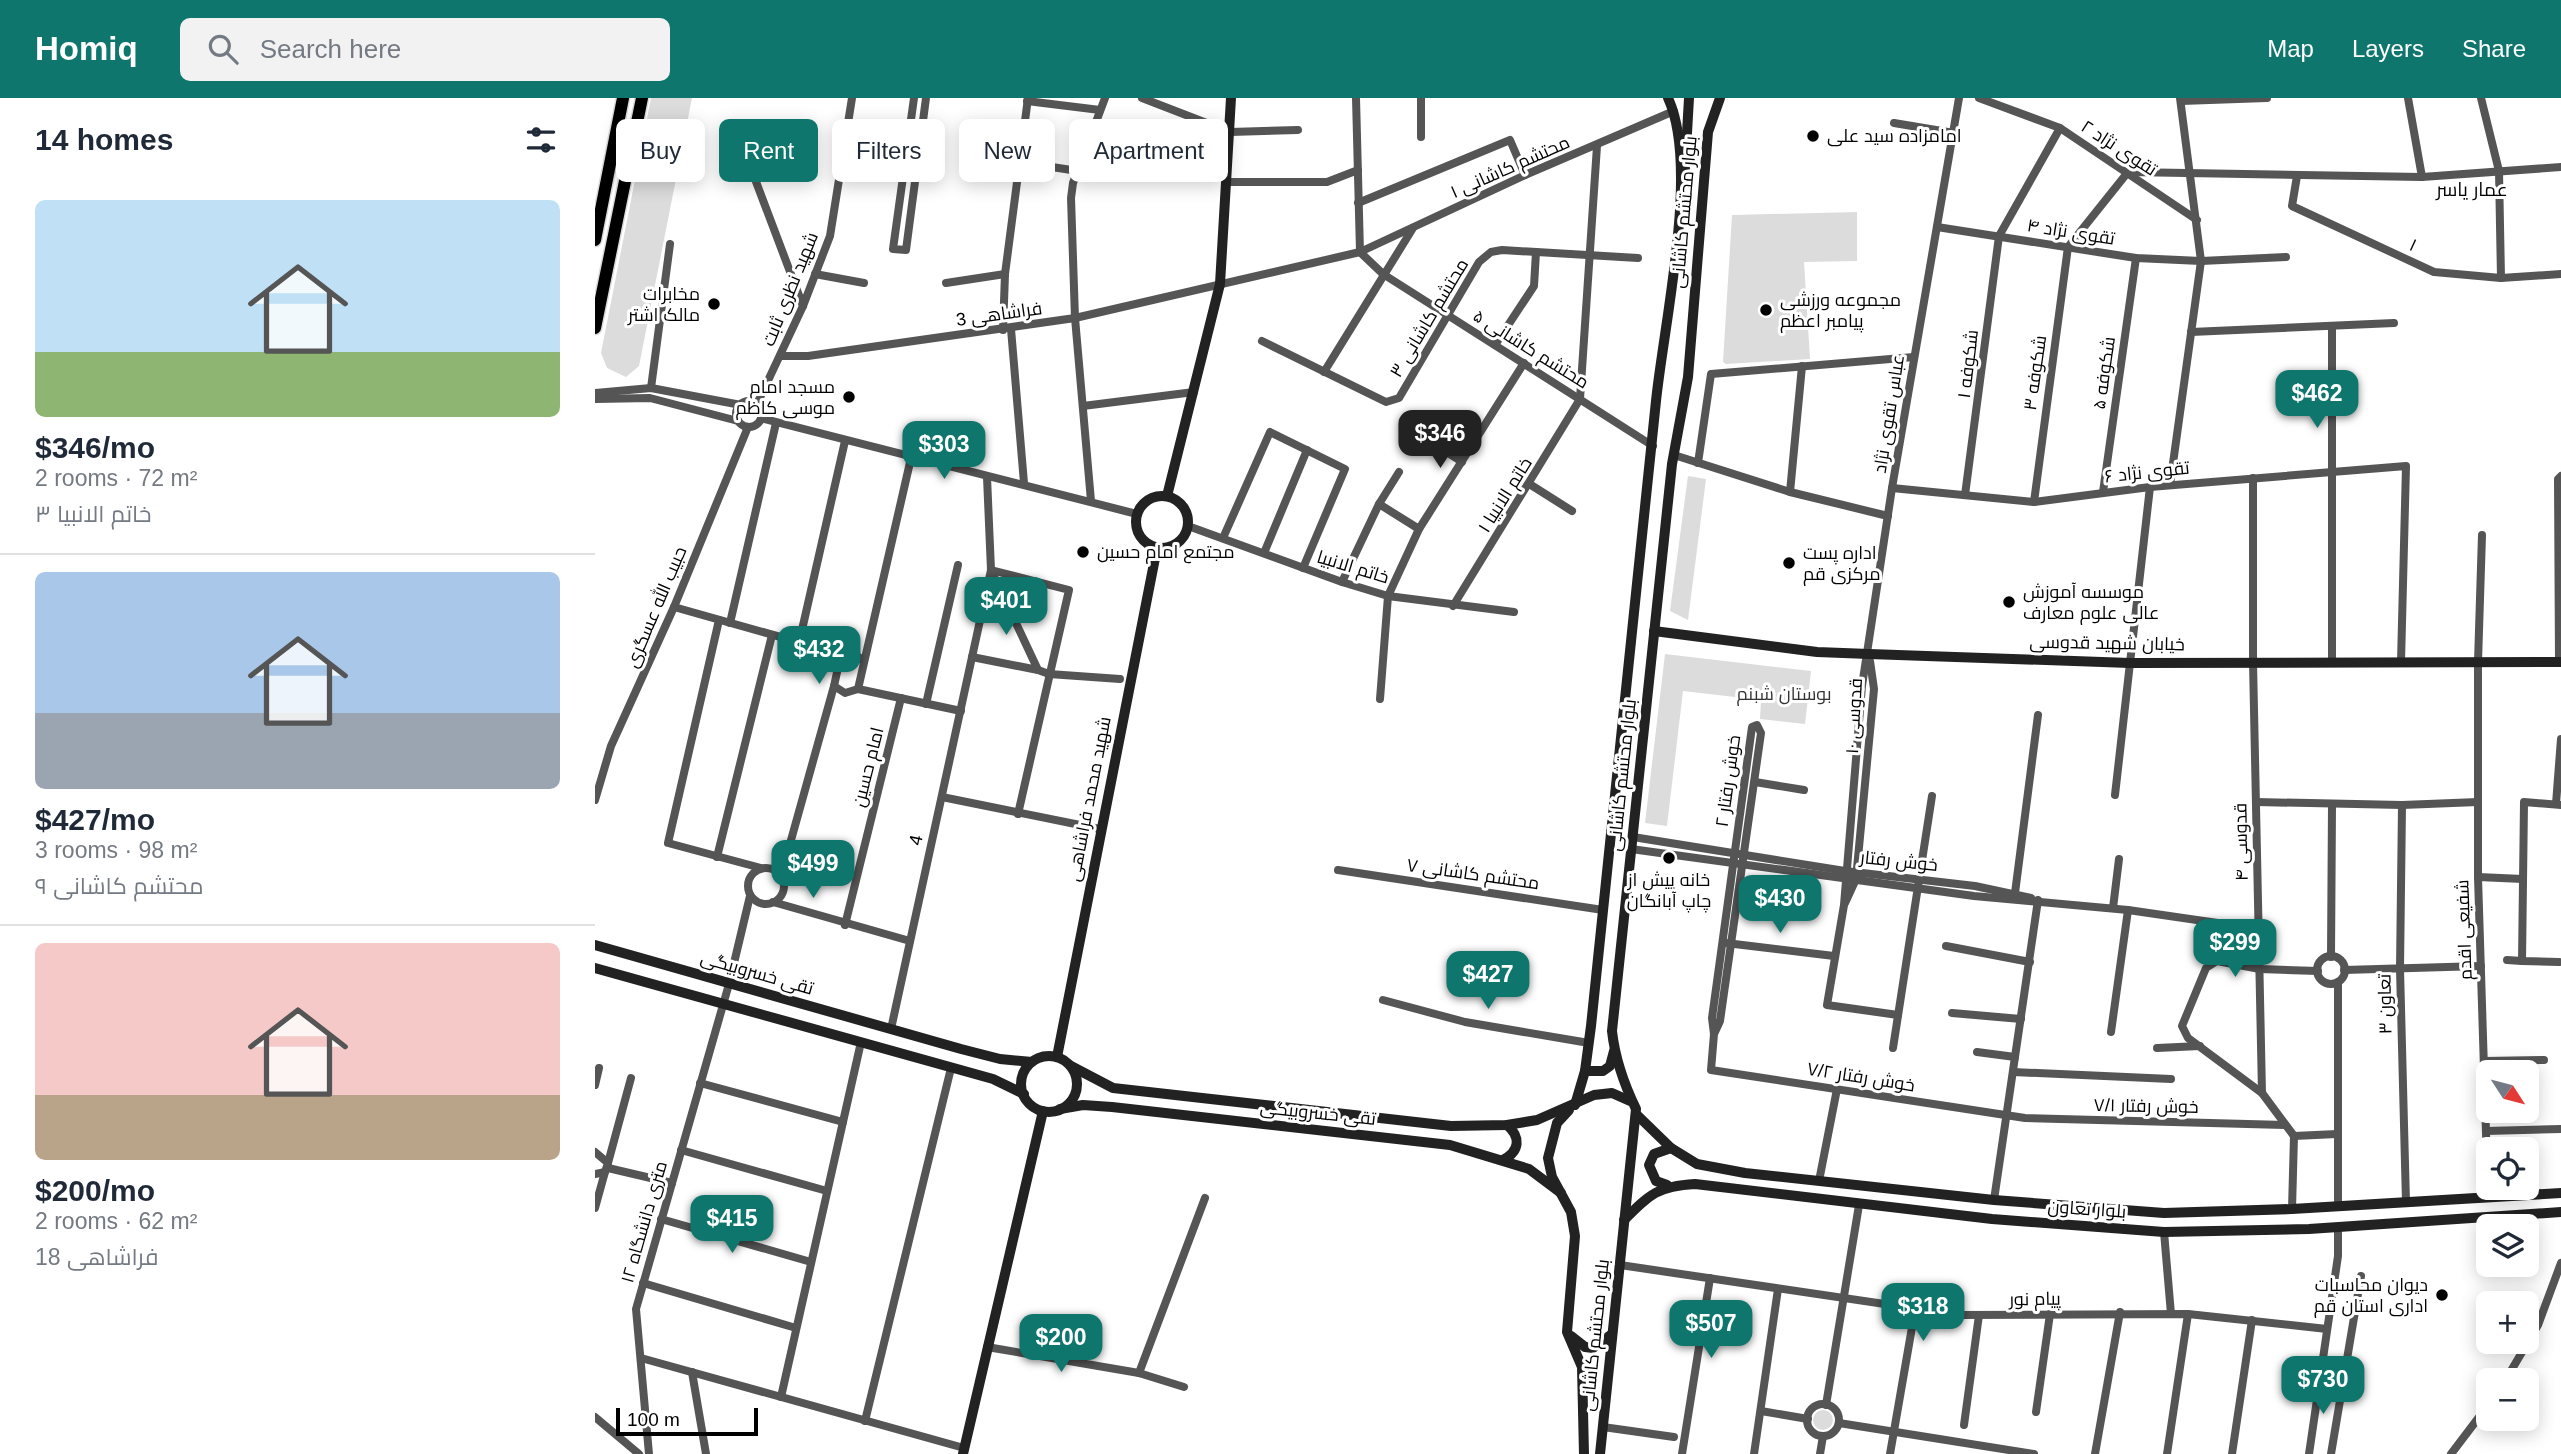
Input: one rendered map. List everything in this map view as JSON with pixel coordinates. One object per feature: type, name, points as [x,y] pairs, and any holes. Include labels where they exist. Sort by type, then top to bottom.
[{"type":"main road","points":[[595,240],[623,98]]},
{"type":"main road","points":[[595,328],[642,98]]},
{"type":"main road","points":[[1167,496],[1220,284],[1231,98]]},
{"type":"main road","name":"بلوار محتشم کاشانی","points":[[1584,1454],[1582,1367],[1567,1332],[1574,1236],[1571,1212],[1552,1177],[1548,1158],[1557,1123],[1573,1106],[1585,1071],[1589,1043],[1682,181],[1674,111],[1668,98]]},
{"type":"main road","points":[[1682,181],[1688,147],[1689,98]]},
{"type":"main road","name":"بلوار محتشم کاشانی","points":[[1600,1454],[1636,1112],[1613,1048],[1612,1031],[1674,455],[1688,377],[1708,132],[1720,98]]},
{"type":"main road","points":[[1167,496],[1184,506],[1188,526],[1177,544],[1157,548],[1140,535],[1137,514],[1149,500],[1167,496]]},
{"type":"main road","name":"شهید محمد فراشاهی","points":[[1057,1057],[1157,548]]},
{"type":"main road","name":"خیابان شهید قدوسی","points":[[1654,631],[1817,652],[2130,663],[2560,662]]},
{"type":"main road","name":"تقی خسروبیگی","points":[[595,944],[1000,1059],[1032,1062]]},
{"type":"main road","points":[[595,968],[993,1079],[1024,1094],[1035,1107],[1043,1111],[1060,1109],[1067,1105],[1076,1091],[1075,1074],[1071,1066],[1057,1057],[1048,1056],[1032,1062],[1023,1077],[1024,1094]]},
{"type":"main road","points":[[1585,1071],[1603,1071],[1614,1057],[1613,1048]]},
{"type":"main road","name":"تقی خسروبیگی","points":[[1071,1066],[1113,1088],[1451,1126],[1507,1125],[1537,1120],[1594,1095],[1612,1093],[1629,1100],[1636,1112]]},
{"type":"main road","name":"تقی خسروبیگی","points":[[1060,1109],[1083,1105],[1112,1107],[1450,1145],[1529,1169],[1562,1193]]},
{"type":"main road","points":[[963,1451],[1043,1111]]},
{"type":"main road","name":"بلوار تعاون","points":[[1636,1112],[1671,1148],[1697,1164],[1745,1173],[1994,1200],[2164,1213],[2292,1209],[2476,1198]]},
{"type":"main road","points":[[1503,1160],[1513,1154],[1518,1144],[1516,1132],[1507,1125]]},
{"type":"main road","points":[[1667,1185],[1656,1181],[1649,1165],[1654,1154],[1671,1148]]},
{"type":"main road","name":"بلوار تعاون","points":[[1667,1185],[1695,1184],[1992,1219],[2164,1232],[2338,1227],[2561,1212]]},
{"type":"main road","points":[[1625,1220],[1647,1196],[1667,1185]]},
{"type":"main road","name":"بلوار تعاون","points":[[2539,1194],[2561,1193]]},
{"type":"main road","points":[[2337,1206],[2338,1227]]},
{"type":"main road","points":[[1567,1332],[1576,1343],[1593,1348],[1612,1334]]},
{"type":"main road","points":[[1583,1435],[1591,1444],[1603,1432]]},
{"type":"street","name":"شهید نظری ثابت","points":[[757,404],[803,306],[830,236],[852,98]]},
{"type":"street","points":[[911,119],[914,98]]},
{"type":"street","points":[[923,119],[926,98]]},
{"type":"street","points":[[1097,119],[1105,98]]},
{"type":"street","points":[[1142,98],[1230,132],[1298,130]]},
{"type":"street","points":[[1356,98],[1360,252]]},
{"type":"street","points":[[1421,98],[1422,137]]},
{"type":"street","name":"عباس تقوی نژاد","points":[[1869,654],[1892,488],[1959,98]]},
{"type":"street","name":"تقوی نژاد ۲","points":[[1979,98],[2060,128],[2197,220]]},
{"type":"street","points":[[2170,485],[2201,261],[2181,99],[2267,98]]},
{"type":"street","points":[[2409,98],[2422,177]]},
{"type":"street","points":[[2481,98],[2499,171],[2501,278]]},
{"type":"street","points":[[1025,119],[1028,99],[1100,110]]},
{"type":"street","name":"محتشم کاشانی ۱","points":[[1220,284],[1360,252],[1525,175],[1674,111]]},
{"type":"street","points":[[1894,123],[1954,132]]},
{"type":"street","points":[[1999,236],[2060,128]]},
{"type":"street","points":[[1358,203],[1510,140],[1525,175]]},
{"type":"street","points":[[1580,399],[1597,146]]},
{"type":"street","points":[[2067,247],[2128,172],[2422,177],[2561,166]]},
{"type":"street","points":[[1228,182],[1327,182],[1358,170]]},
{"type":"street","name":"۱","points":[[2297,176],[2292,206],[2434,272],[2501,278],[2561,274]]},
{"type":"street","points":[[756,182],[803,306]]},
{"type":"street","points":[[901,182],[893,249],[906,250],[915,182]]},
{"type":"street","points":[[1016,182],[1005,274],[1007,330],[1024,484]]},
{"type":"street","points":[[1075,182],[1071,198],[1075,318],[1091,500]]},
{"type":"street","points":[[1324,372],[1413,227]]},
{"type":"street","name":"تقوی نژاد ۴","points":[[1937,227],[2136,258],[2201,261],[2286,257]]},
{"type":"street","name":"شکوفه ۱","points":[[1965,495],[1999,236]]},
{"type":"street","points":[[651,388],[670,244]]},
{"type":"street","name":"شکوفه ۳","points":[[2034,502],[2067,247]]},
{"type":"street","name":"محتشم کاشانی ۳","points":[[1262,341],[1386,402],[1393,402],[1399,398],[1479,262],[1491,253],[1502,250],[1638,258]]},
{"type":"street","name":"محتشم کاشانی ۵","points":[[1360,252],[1383,274],[1653,446]]},
{"type":"street","points":[[1495,345],[1534,286],[1536,252]]},
{"type":"street","name":"شکوفه ۵","points":[[2103,492],[2136,258]]},
{"type":"street","points":[[815,274],[864,283]]},
{"type":"street","points":[[946,283],[1005,274]]},
{"type":"street","name":"فراشاهی 3","points":[[780,356],[808,356],[1007,330],[1075,318],[1220,284]]},
{"type":"street","points":[[2191,332],[2394,324]]},
{"type":"street","points":[[2332,326],[2332,662]]},
{"type":"street","points":[[1698,463],[1711,373],[1914,357]]},
{"type":"street","points":[[1380,699],[1388,596],[1419,529],[1524,363]]},
{"type":"street","points":[[1790,492],[1802,366]]},
{"type":"street","points":[[595,393],[651,388],[741,405],[750,402],[757,404],[761,418]]},
{"type":"street","points":[[1083,406],[1194,392]]},
{"type":"street","points":[[595,399],[650,398],[738,421],[748,427],[755,426],[761,418]]},
{"type":"street","name":"خاتم الانبیا ۱","points":[[1453,606],[1531,485],[1580,399]]},
{"type":"street","points":[[738,421],[736,414],[741,405]]},
{"type":"street","points":[[761,418],[986,477],[1091,500],[1137,514]]},
{"type":"street","points":[[730,623],[776,424]]},
{"type":"street","name":"حبیب الله عسگری","points":[[595,800],[611,746],[674,607],[748,427]]},
{"type":"street","points":[[1223,538],[1270,432],[1345,469],[1303,568]]},
{"type":"street","points":[[1417,433],[1462,461]]},
{"type":"street","points":[[799,643],[845,441]]},
{"type":"street","points":[[1263,553],[1307,450]]},
{"type":"street","points":[[1674,455],[1790,492],[1888,516]]},
{"type":"street","points":[[858,689],[911,458]]},
{"type":"street","name":"تقوی نژاد ۶","points":[[1892,488],[2034,502],[2170,485],[2406,466],[2401,662]]},
{"type":"street","points":[[1342,582],[1379,504],[1399,472]]},
{"type":"street","points":[[2560,662],[2558,479],[2561,476]]},
{"type":"street","points":[[986,477],[991,570],[1038,670]]},
{"type":"street","name":"قدوسی ۴","points":[[2253,478],[2253,662],[2262,1093]]},
{"type":"street","points":[[1531,485],[1573,511]]},
{"type":"street","points":[[2115,795],[2150,487]]},
{"type":"street","points":[[1379,504],[1419,529]]},
{"type":"street","name":"خاتم الانبیا","points":[[1188,526],[1388,596],[1514,612]]},
{"type":"street","name":"شفیعی اقدم","points":[[2483,535],[2477,662],[2478,877],[2484,1060]]},
{"type":"street","points":[[926,704],[958,565]]},
{"type":"street","points":[[991,570],[1069,590],[1018,814]]},
{"type":"street","name":"4","points":[[891,1029],[991,570]]},
{"type":"street","points":[[674,607],[841,654],[854,653],[864,662]]},
{"type":"street","points":[[719,620],[668,844],[772,869],[781,876]]},
{"type":"street","points":[[717,857],[772,635]]},
{"type":"street","points":[[773,902],[781,895],[784,886],[781,876],[841,654]]},
{"type":"street","name":"قدوسی ۱۰","points":[[1844,905],[1844,875],[1862,686],[1869,654]]},
{"type":"street","name":"قدوسی ۱۰","points":[[1844,905],[1857,876],[1874,689],[1869,654]]},
{"type":"street","points":[[972,657],[1049,674],[1120,679]]},
{"type":"street","points":[[834,686],[845,694],[858,689],[961,711]]},
{"type":"street","name":"امام حسین","points":[[845,925],[901,698]]},
{"type":"street","points":[[2015,893],[2038,715]]},
{"type":"street","name":"خوش رفتار ۲","points":[[1757,724],[1761,733],[1755,782],[1739,858],[1752,727],[1757,724]]},
{"type":"street","points":[[2522,961],[2524,802],[2558,804],[2561,739]]},
{"type":"street","points":[[1755,782],[1804,790]]},
{"type":"street","points":[[1893,1048],[1932,796]]},
{"type":"street","points":[[941,797],[1100,829]]},
{"type":"street","points":[[2256,802],[2332,805],[2478,802]]},
{"type":"street","points":[[2331,957],[2332,805]]},
{"type":"street","name":"تعاون ۳","points":[[2402,805],[2400,969],[2406,1202]]},
{"type":"street","name":"خوش رفتار","points":[[1632,843],[1844,875],[2015,893],[2038,900]]},
{"type":"street","points":[[1739,858],[1727,943],[1834,956]]},
{"type":"street","points":[[2113,908],[2119,859]]},
{"type":"street","points":[[761,868],[751,874],[747,885],[751,896],[763,904],[773,902],[845,925],[910,941]]},
{"type":"street","name":"محتشم کاشانی ۷","points":[[1338,870],[1603,909]]},
{"type":"street","points":[[2478,877],[2523,879]]},
{"type":"street","name":"خوش رفتار","points":[[1918,884],[2015,901],[2038,900],[2113,908],[2259,929]]},
{"type":"street","name":"۱۲ متری دانشگاه","points":[[649,1454],[636,1309],[729,984],[751,896]]},
{"type":"street","points":[[1994,1200],[2038,900]]},
{"type":"street","points":[[1844,905],[1827,1005],[1898,1015]]},
{"type":"street","points":[[2111,1032],[2128,910]]},
{"type":"street","name":"خوش رفتار ۷/۲","points":[[1727,943],[1712,1018],[1714,1034],[1711,1070],[2007,1116]]},
{"type":"street","points":[[1947,946],[2030,962]]},
{"type":"street","points":[[2318,971],[2322,959],[2331,957],[2339,959],[2344,970]]},
{"type":"street","points":[[2507,960],[2559,962]]},
{"type":"street","points":[[2292,1209],[2294,1136],[2262,1093],[2188,1038],[2182,1026],[2206,968],[2217,961],[2260,969],[2318,971]]},
{"type":"street","points":[[2344,970],[2481,966]]},
{"type":"street","points":[[2337,1206],[2338,982],[2344,970]]},
{"type":"street","points":[[2318,971],[2325,982],[2338,982]]},
{"type":"street","points":[[1383,1000],[1465,1022],[1589,1043]]},
{"type":"street","points":[[1952,1013],[2021,1019]]},
{"type":"street","points":[[781,1397],[861,1042]]},
{"type":"street","points":[[2157,1048],[2200,1046]]},
{"type":"street","points":[[1977,1052],[2015,1057]]},
{"type":"street","points":[[2539,1060],[2544,1060]]},
{"type":"street","points":[[595,1085],[599,1068]]},
{"type":"street","points":[[865,1421],[951,1068]]},
{"type":"street","points":[[2013,1072],[2171,1079]]},
{"type":"street","points":[[595,1208],[631,1077]]},
{"type":"street","points":[[700,1083],[843,1122]]},
{"type":"street","points":[[1819,1181],[1837,1089]]},
{"type":"street","name":"خوش رفتار ۷/۱","points":[[2007,1116],[2285,1125]]},
{"type":"street","name":"شفیعی اقدم","points":[[2486,1124],[2486,1137]]},
{"type":"street","points":[[2486,1131],[2561,1129]]},
{"type":"street","points":[[2294,1136],[2337,1134]]},
{"type":"street","points":[[681,1150],[827,1191]]},
{"type":"street","points":[[595,1152],[607,1167],[672,1183]]},
{"type":"street","points":[[595,1174],[607,1167]]},
{"type":"street","points":[[1139,1373],[1205,1198]]},
{"type":"street","points":[[1826,1405],[1859,1205]]},
{"type":"street","points":[[661,1220],[811,1262]]},
{"type":"street","points":[[2309,1454],[2338,1256],[2338,1227]]},
{"type":"street","points":[[2164,1232],[2171,1314]]},
{"type":"street","points":[[2513,1368],[2538,1325],[2561,1263]]},
{"type":"street","name":"پیام نور","points":[[1620,1265],[1915,1310],[1979,1315],[2120,1312],[2188,1314],[2327,1329]]},
{"type":"street","points":[[2332,1454],[2361,1276]]},
{"type":"street","points":[[1682,1454],[1710,1278]]},
{"type":"street","points":[[643,1283],[796,1328]]},
{"type":"street","points":[[1754,1454],[1778,1289]]},
{"type":"street","points":[[1890,1454],[1915,1310]]},
{"type":"street","points":[[2095,1454],[2120,1312]]},
{"type":"street","points":[[2036,1412],[2050,1314]]},
{"type":"street","points":[[2167,1454],[2188,1314]]},
{"type":"street","points":[[1964,1424],[1979,1315]]},
{"type":"street","points":[[2232,1454],[2252,1320]]},
{"type":"street","points":[[988,1347],[1139,1373],[1184,1387]]},
{"type":"street","points":[[641,1358],[963,1451]]},
{"type":"street","points":[[692,1372],[706,1454]]},
{"type":"street","points":[[1826,1405],[1837,1413],[1839,1423],[1834,1432],[1823,1436],[1811,1431],[1808,1419],[1814,1407],[1826,1405]]},
{"type":"street","points":[[1761,1411],[1808,1419]]},
{"type":"street","points":[[595,1417],[639,1454]]},
{"type":"street","points":[[2451,1454],[2476,1421]]},
{"type":"street","points":[[1839,1423],[2030,1454]]},
{"type":"street","points":[[1603,1432],[1674,1437]]},
{"type":"street","points":[[1820,1454],[1823,1436]]},
{"type":"street","points":[[1958,1454],[1960,1442]]},
{"type":"green space","points":[[651,98],[692,98],[688,119],[647,119]]},
{"type":"green space","points":[[635,182],[675,182],[639,366],[626,377],[607,368],[601,353]]},
{"type":"green space","name":"مجموعه ورزشی پیامبر اعظم","points":[[1857,212],[1857,261],[1804,262],[1810,359],[1726,364],[1723,362],[1732,215]]},
{"type":"green space","points":[[1688,476],[1706,479],[1688,620],[1670,611]]},
{"type":"green space","name":"بوستان شبنم","points":[[1665,654],[1811,671],[1805,724],[1760,719],[1761,700],[1683,691],[1667,826],[1645,823]]},
{"type":"green space","points":[[1823,1410],[1830,1413],[1833,1420],[1830,1427],[1823,1430],[1816,1427],[1813,1420],[1816,1413]]},
{"type":"place","name":"امامزاده سید علی","points":[[1813,136]]},
{"type":"place","name":"مخابرات مالک اشتر","points":[[714,304]]},
{"type":"place","name":"مجموعه ورزشی پیامبر اعظم","points":[[1766,310]]},
{"type":"place","name":"مسجد امام موسی کاظم","points":[[849,397]]},
{"type":"place","name":"مجتمع امام حسین","points":[[1083,552]]},
{"type":"place","name":"اداره پست مرکزی قم","points":[[1789,563]]},
{"type":"place","name":"موسسه آموزش عالی علوم معارف","points":[[2009,602]]},
{"type":"place","name":"خانه پیش از چاپ آبانگان","points":[[1669,858]]},
{"type":"place","name":"دیوان محاسبات اداری استان قم","points":[[2442,1295]]},
{"type":"district","name":"عمار یاسر","points":[[2472,189]]}]
